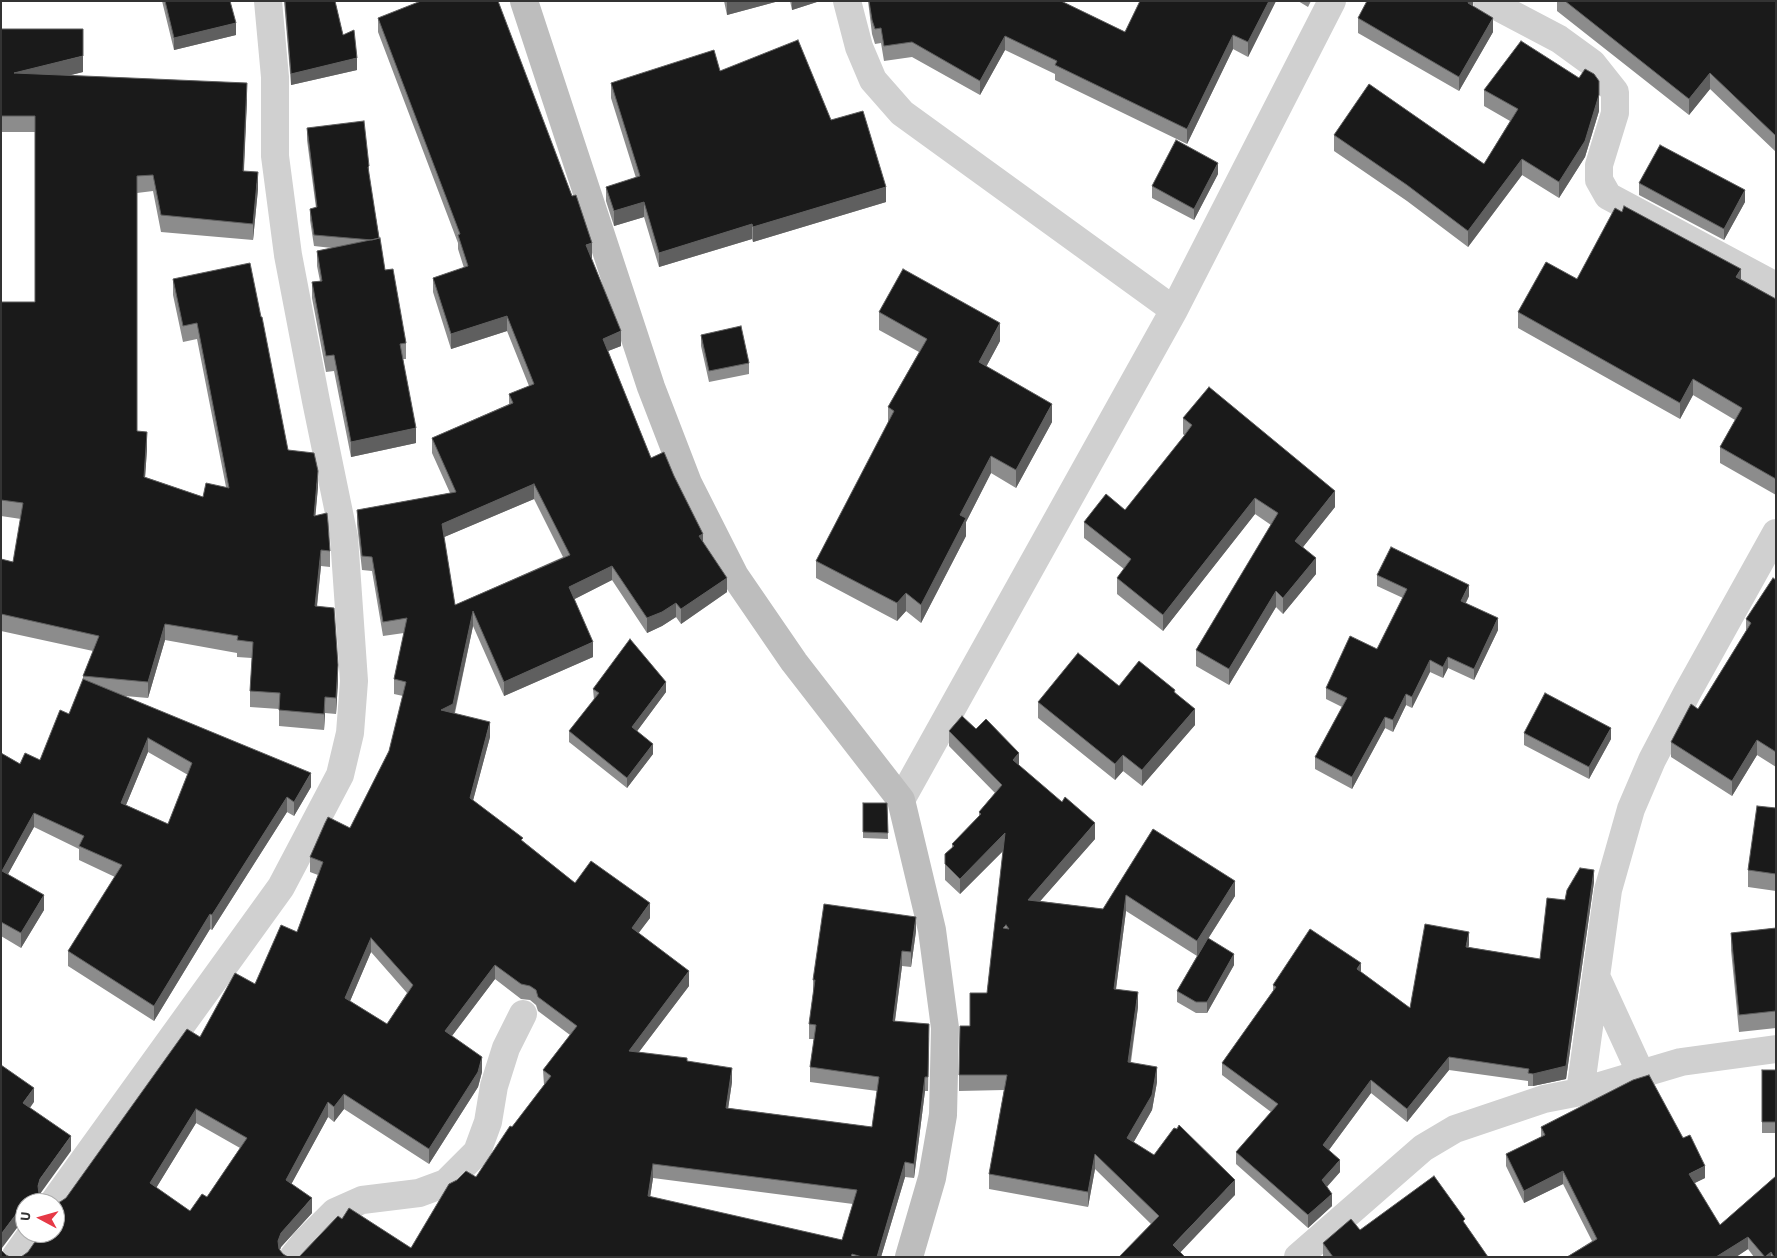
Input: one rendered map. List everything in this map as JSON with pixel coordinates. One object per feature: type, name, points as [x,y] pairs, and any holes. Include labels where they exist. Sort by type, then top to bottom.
[{"type":"street","points":[[60,1193],[281,887],[340,776],[350,733],[354,681],[344,537],[288,255],[275,156],[276,77],[268,1]]},
{"type":"street","points":[[524,1],[650,387],[688,483],[735,576],[794,662],[901,800],[932,930],[945,1028],[943,1115],[932,1178],[909,1257]]},
{"type":"street","points":[[848,1],[859,48],[873,80],[902,113],[1174,310]]},
{"type":"street","points":[[901,800],[1174,310],[1332,1]]},
{"type":"street","points":[[1487,1],[1559,39],[1592,63],[1615,92],[1615,113],[1599,165],[1599,180],[1608,196],[1776,286]]},
{"type":"street","points":[[1580,1092],[1608,890],[1631,809],[1652,760],[1678,710],[1776,534]]},
{"type":"street","points":[[1596,976],[1641,1074]]},
{"type":"street","points":[[293,1257],[335,1212],[362,1200],[419,1193],[446,1183],[477,1152],[488,1122],[494,1086],[506,1048],[523,1014]]},
{"type":"street","points":[[1298,1257],[1423,1148],[1455,1129],[1544,1099],[1580,1092],[1681,1062],[1776,1049]]},
{"type":"street","points":[[15,1257],[25,1243]]},
{"type":"building","points":[[165,1],[230,1],[236,23],[174,38]]},
{"type":"building","points":[[285,1],[335,1],[343,35],[354,30],[357,58],[291,74]]},
{"type":"building","points":[[421,1],[498,1],[572,196],[576,195],[592,243],[586,245],[621,331],[603,339],[651,458],[664,452],[703,534],[699,536],[727,578],[681,609],[676,603],[662,612],[647,618],[612,566],[569,587],[593,642],[504,682],[473,611],[453,704],[441,710],[490,722],[470,798],[523,838],[521,840],[575,883],[591,861],[650,903],[632,928],[689,971],[629,1051],[687,1058],[687,1061],[732,1068],[726,1108],[872,1127],[879,1077],[810,1067],[816,1025],[809,1024],[824,904],[916,917],[911,952],[902,951],[893,1021],[929,1024],[928,1077],[925,1077],[914,1164],[905,1162],[877,1257],[862,1257],[852,1254],[851,1257],[299,1257],[338,1216],[342,1219],[349,1208],[411,1248],[449,1184],[457,1180],[466,1171],[476,1177],[510,1126],[512,1127],[551,1076],[543,1070],[577,1026],[538,997],[536,990],[521,984],[495,965],[445,1031],[482,1057],[478,1072],[429,1149],[344,1094],[334,1107],[328,1102],[286,1180],[312,1198],[281,1233],[278,1241],[279,1249],[288,1257],[21,1257],[28,1252],[34,1243],[65,1243],[65,1199],[187,1029],[200,1037],[235,973],[255,984],[281,925],[297,932],[323,862],[310,857],[328,817],[350,828],[389,751],[406,682],[394,679],[407,618],[383,622],[372,557],[362,556],[357,510],[456,492],[432,438],[513,403],[509,394],[534,384],[507,316],[451,334],[433,278],[468,266],[458,235],[460,234],[378,18]],"holes":[[[534,484],[570,555],[455,605],[442,524]],[[371,938],[413,985],[387,1024],[345,998]],[[196,1109],[247,1138],[207,1197],[202,1194],[190,1211],[150,1183]],[[653,1164],[857,1190],[842,1240],[648,1196]]]},
{"type":"building","points":[[869,1],[1061,1],[1125,32],[1140,1],[1269,1],[1248,42],[1233,35],[1187,129],[1055,65],[1057,61],[1005,36],[980,81],[912,42],[884,46],[881,28],[875,29],[872,20]]},
{"type":"building","points":[[1367,1],[1469,1],[1468,3],[1493,18],[1459,77],[1358,18]]},
{"type":"building","points":[[1565,1],[1776,1],[1776,136],[1710,73],[1689,99]]},
{"type":"building","points":[[1,29],[83,29],[83,56],[14,73],[247,83],[243,171],[258,172],[253,224],[161,215],[153,175],[137,176],[137,431],[147,432],[144,477],[203,497],[206,483],[229,488],[197,323],[183,326],[173,279],[250,263],[288,450],[314,453],[318,471],[314,516],[327,513],[330,551],[321,550],[315,606],[334,608],[338,665],[336,698],[325,697],[324,714],[279,710],[280,693],[250,691],[253,642],[237,640],[238,636],[165,624],[148,682],[83,676],[99,636],[1,614],[1,559],[13,562],[23,503],[1,500],[1,302],[35,302],[35,116],[1,116]]},
{"type":"building","points":[[798,40],[831,120],[863,111],[886,187],[753,227],[752,224],[659,253],[644,202],[614,211],[606,187],[640,176],[611,83],[714,50],[720,71]]},
{"type":"building","points":[[1521,41],[1579,78],[1585,69],[1594,74],[1599,81],[1599,95],[1585,141],[1559,182],[1522,159],[1468,231],[1407,185],[1334,135],[1369,84],[1484,164],[1518,109],[1484,90]]},
{"type":"building","points":[[364,121],[368,167],[379,238],[372,240],[314,235],[310,209],[317,207],[307,128]]},
{"type":"building","points":[[1176,140],[1218,163],[1194,209],[1152,186]]},
{"type":"building","points":[[1660,145],[1745,190],[1724,229],[1639,183]]},
{"type":"building","points":[[1624,206],[1741,269],[1736,277],[1776,299],[1776,479],[1720,447],[1742,408],[1693,379],[1680,403],[1518,312],[1546,262],[1577,279],[1615,208],[1622,212]]},
{"type":"building","points":[[380,238],[385,270],[393,269],[406,343],[400,344],[416,428],[351,442],[334,355],[326,356],[312,282],[322,281],[317,251]]},
{"type":"building","points":[[903,269],[1000,323],[979,362],[1052,404],[1016,470],[991,456],[960,515],[966,518],[921,605],[906,593],[897,603],[816,561],[894,411],[888,407],[927,339],[879,312]]},
{"type":"building","points":[[741,326],[749,363],[709,371],[701,335]]},
{"type":"building","points":[[1209,387],[1335,491],[1295,541],[1316,558],[1283,598],[1276,591],[1229,669],[1196,650],[1278,513],[1255,498],[1163,615],[1117,578],[1131,559],[1084,522],[1106,494],[1125,510],[1192,425],[1183,418]]},
{"type":"building","points":[[1391,547],[1469,585],[1461,601],[1498,618],[1474,669],[1448,657],[1443,667],[1430,660],[1412,697],[1406,694],[1393,720],[1385,717],[1352,777],[1315,757],[1347,698],[1326,688],[1350,636],[1377,649],[1407,589],[1377,575]]},
{"type":"building","points":[[1773,578],[1776,580],[1776,752],[1757,740],[1732,781],[1671,742],[1691,704],[1698,709],[1751,623],[1746,619]]},
{"type":"building","points":[[630,639],[666,682],[632,727],[653,744],[627,778],[569,731],[599,693],[593,689]]},
{"type":"building","points":[[1078,653],[1119,686],[1139,661],[1195,709],[1142,770],[1123,755],[1115,764],[1038,702]]},
{"type":"building","points":[[83,679],[311,773],[294,802],[287,797],[212,915],[210,914],[154,1006],[68,951],[122,865],[79,846],[84,836],[34,813],[2,871],[44,895],[21,933],[1,922],[1,753],[20,764],[25,753],[40,760],[60,710],[69,714]],"holes":[[[148,738],[192,763],[168,824],[121,803]]]},
{"type":"building","points":[[1545,693],[1611,728],[1589,767],[1524,733]]},
{"type":"building","points":[[962,716],[976,729],[986,719],[1019,753],[1013,760],[1062,802],[1065,797],[1095,823],[1028,900],[1103,909],[1153,829],[1235,881],[1197,941],[1126,895],[1114,989],[1138,992],[1128,1062],[1157,1067],[1152,1095],[1127,1138],[1154,1155],[1174,1128],[1177,1129],[1179,1125],[1235,1180],[1173,1245],[1185,1257],[1119,1257],[1159,1216],[1095,1154],[1088,1192],[989,1174],[1007,1075],[959,1075],[960,1026],[970,1026],[970,993],[987,993],[1005,833],[960,879],[945,864],[945,854],[981,814],[979,812],[1002,785],[949,731]]},
{"type":"building","points":[[863,803],[887,803],[888,833],[863,832]]},
{"type":"building","points":[[1757,806],[1776,808],[1776,874],[1748,870]]},
{"type":"building","points":[[1580,868],[1594,870],[1566,1066],[1533,1074],[1528,1073],[1529,1069],[1449,1057],[1407,1109],[1371,1080],[1323,1145],[1340,1160],[1322,1180],[1332,1194],[1308,1215],[1236,1152],[1278,1104],[1222,1063],[1276,987],[1273,985],[1310,929],[1361,963],[1357,969],[1410,1008],[1425,924],[1469,932],[1466,947],[1540,959],[1547,898],[1565,900],[1567,890]]},
{"type":"building","points":[[1776,928],[1776,1011],[1739,1015],[1731,933]]},
{"type":"building","points":[[1208,938],[1234,954],[1207,1002],[1196,1002],[1177,991]]},
{"type":"building","points":[[1,1065],[34,1088],[23,1103],[71,1136],[40,1179],[39,1193],[15,1193],[15,1216],[1,1236]]},
{"type":"building","points":[[1762,1070],[1776,1070],[1776,1122],[1762,1122]]},
{"type":"building","points":[[1649,1075],[1683,1138],[1690,1135],[1705,1166],[1689,1174],[1720,1225],[1776,1176],[1776,1257],[1771,1252],[1765,1257],[1748,1237],[1716,1257],[1567,1257],[1597,1239],[1563,1171],[1524,1191],[1506,1154],[1545,1135],[1541,1127],[1633,1080]]},
{"type":"building","points":[[1434,1176],[1465,1219],[1463,1221],[1488,1257],[1333,1257],[1323,1243],[1351,1219],[1360,1230]]},
{"type":"building","points":[[1,1250],[6,1255],[10,1257],[1,1257]]}]
